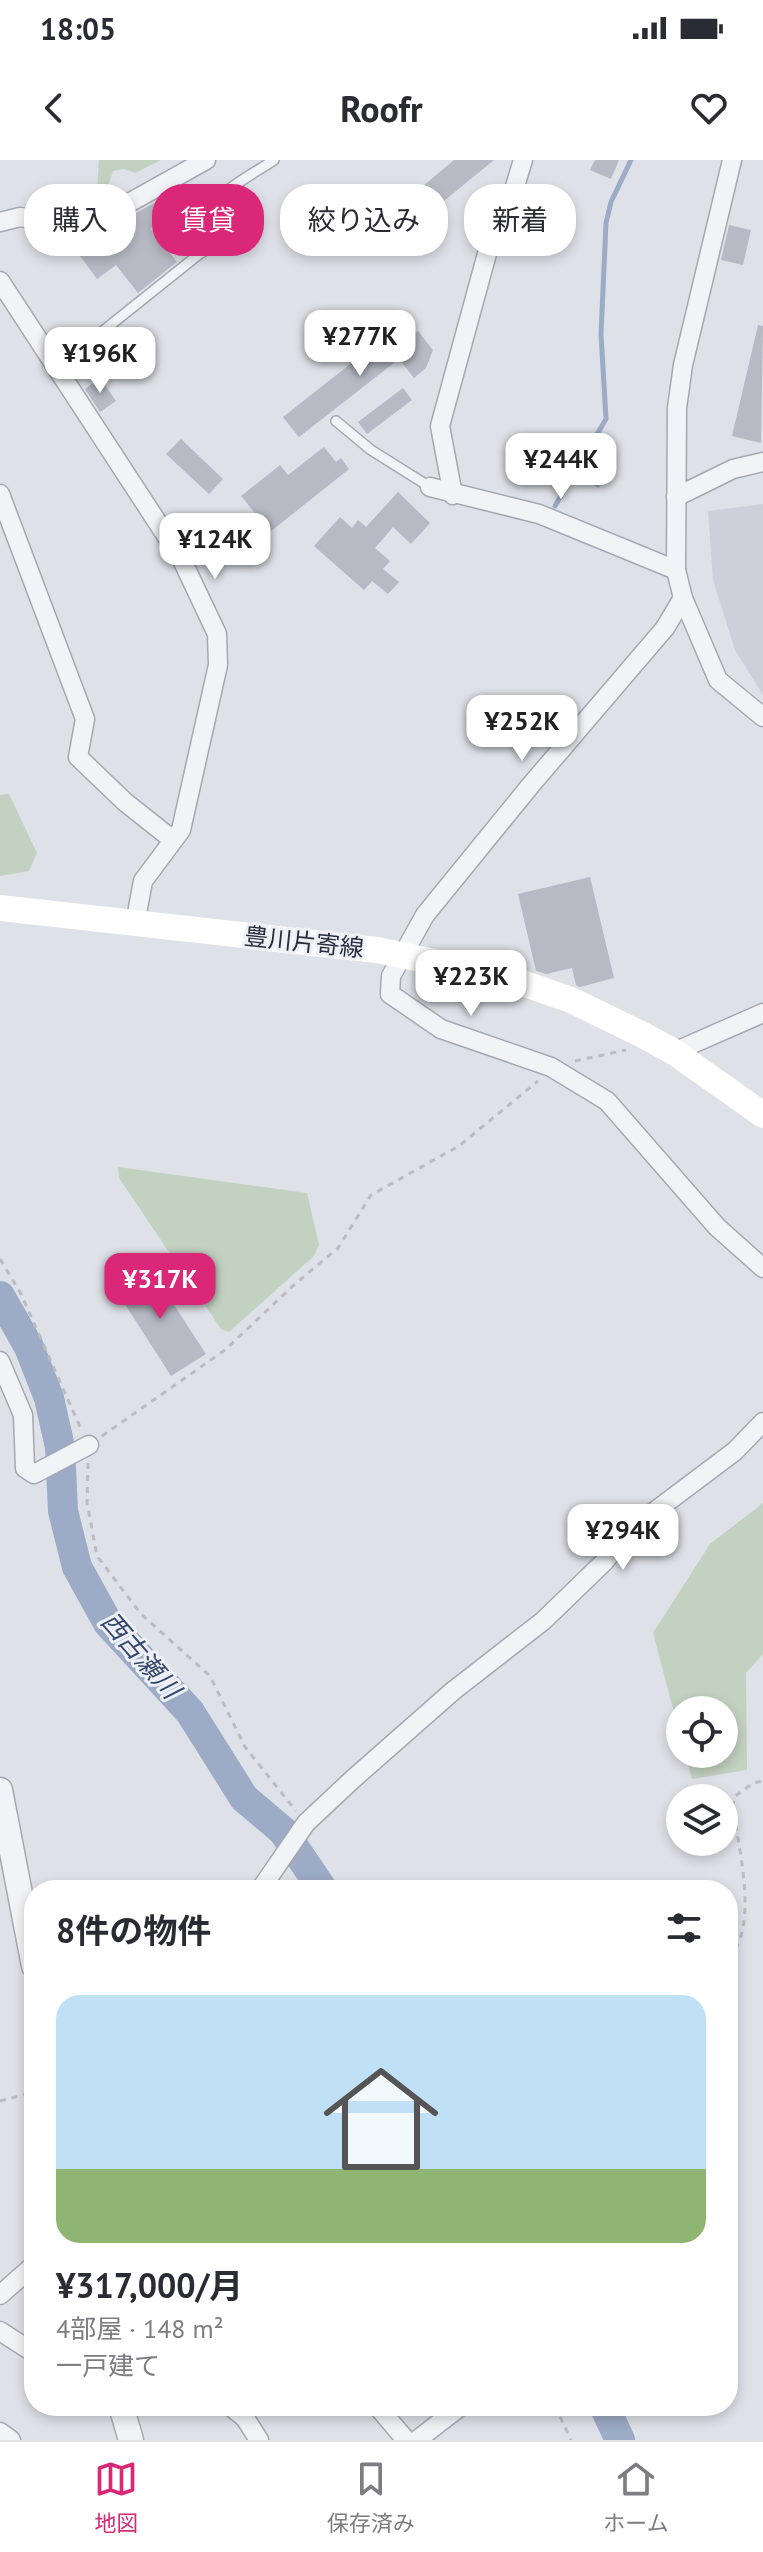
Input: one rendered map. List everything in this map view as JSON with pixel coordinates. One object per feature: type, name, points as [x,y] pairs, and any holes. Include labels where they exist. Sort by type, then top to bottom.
[{"type":"main road","name":"豊川片寄線","points":[[0,908],[402,953],[505,977],[571,1000],[643,1035],[674,1052],[763,1115]]},
{"type":"street","points":[[0,222],[20,217],[62,224],[91,224],[206,160]]},
{"type":"street","points":[[453,495],[440,426],[497,217],[513,193],[523,160]]},
{"type":"street","points":[[732,160],[683,365],[677,408],[676,570],[683,598],[718,680],[763,717]]},
{"type":"street","points":[[0,281],[182,560],[217,634],[218,665],[181,830],[143,881],[135,924]]},
{"type":"street","points":[[676,497],[733,469],[763,462]]},
{"type":"street","points":[[430,487],[539,514],[676,570]]},
{"type":"street","points":[[0,494],[85,719],[78,757],[125,802],[173,840]]},
{"type":"street","points":[[683,598],[665,628],[425,915],[391,976],[390,994],[441,1029],[551,1067],[607,1101],[717,1227],[763,1268]]},
{"type":"street","points":[[674,1052],[763,1013]]},
{"type":"street","points":[[0,1361],[23,1415],[25,1468],[34,1474],[89,1445]]},
{"type":"street","points":[[267,1880],[306,1823],[443,1699],[543,1621],[604,1562],[630,1530],[735,1451],[763,1422]]},
{"type":"street","points":[[0,1790],[24,1914]]},
{"type":"street","points":[[0,2295],[24,2274]]},
{"type":"street","points":[[0,2331],[24,2347]]},
{"type":"street","points":[[124,2416],[131,2440]]},
{"type":"street","points":[[242,2416],[250,2437]]},
{"type":"street","points":[[386,2416],[406,2440]]},
{"type":"street","points":[[417,2440],[448,2416]]},
{"type":"street","points":[[0,2432],[11,2440]]},
{"type":"lane","points":[[239,184],[274,160]]},
{"type":"lane","points":[[103,331],[198,256]]},
{"type":"lane","points":[[336,421],[371,450],[430,487]]},
{"type":"path","points":[[89,1445],[225,1350],[338,1248],[371,1195],[459,1146],[530,1089],[551,1067],[627,1049],[643,1035]]},
{"type":"path","points":[[0,1259],[21,1294],[89,1445],[87,1503],[97,1556],[141,1614],[210,1676],[245,1747],[306,1823]]},
{"type":"path","points":[[738,1942],[746,1911],[734,1797],[753,1783],[763,1781]]},
{"type":"path","points":[[0,2101],[24,2095]]},
{"type":"path","points":[[560,2416],[571,2440]]},
{"type":"shaded area","points":[[763,504],[763,695],[735,650],[713,580],[708,511]]},
{"type":"green space","points":[[99,160],[161,160],[135,173],[124,169],[113,171],[109,184],[98,184]]},
{"type":"green space","points":[[9,794],[37,853],[29,871],[0,876],[0,795]]},
{"type":"green space","points":[[118,1167],[307,1193],[319,1245],[314,1256],[229,1332],[221,1329],[119,1178]]},
{"type":"green space","points":[[763,1503],[763,1654],[746,1673],[747,1770],[692,1779],[689,1768],[738,1768],[738,1696],[670,1696],[653,1633],[710,1544]]},
{"type":"building","points":[[454,160],[494,160],[448,198],[448,184],[425,184]]},
{"type":"building","points":[[595,160],[619,160],[611,179],[590,170]]},
{"type":"building","points":[[152,204],[152,256],[172,256],[177,262],[138,293],[116,265],[97,279],[80,256],[136,256],[136,213]]},
{"type":"building","points":[[729,225],[751,230],[743,265],[721,260]]},
{"type":"building","points":[[758,325],[763,326],[761,443],[732,436]]},
{"type":"building","points":[[418,331],[433,350],[426,368],[414,378],[399,359],[299,437],[283,417],[391,332],[401,345]]},
{"type":"building","points":[[100,378],[116,401],[100,412],[85,389]]},
{"type":"building","points":[[403,388],[412,400],[367,434],[358,422]]},
{"type":"building","points":[[181,439],[223,479],[209,494],[166,454]]},
{"type":"building","points":[[324,447],[336,462],[341,458],[349,469],[270,532],[241,496],[280,465],[288,475]]},
{"type":"building","points":[[592,463],[608,471],[599,488],[583,480]]},
{"type":"building","points":[[398,492],[430,523],[411,544],[393,527],[375,548],[390,561],[383,569],[399,582],[388,594],[372,581],[364,590],[314,546],[340,517],[352,528],[358,520],[366,527]]},
{"type":"building","points":[[590,877],[614,978],[580,987],[576,985],[572,968],[546,974],[536,971],[518,894]]},
{"type":"building","points":[[148,1265],[206,1354],[171,1376],[114,1287]]},
{"type":"waterway","points":[[555,506],[606,419],[601,334],[606,223],[611,202],[631,160]]},
{"type":"waterway","name":"西古瀬川","points":[[0,1296],[29,1347],[49,1398],[60,1447],[63,1511],[77,1567],[108,1623],[190,1712],[244,1798],[283,1831],[316,1880]]},
{"type":"waterway","name":"西古瀬川","points":[[609,2416],[620,2440]]}]
